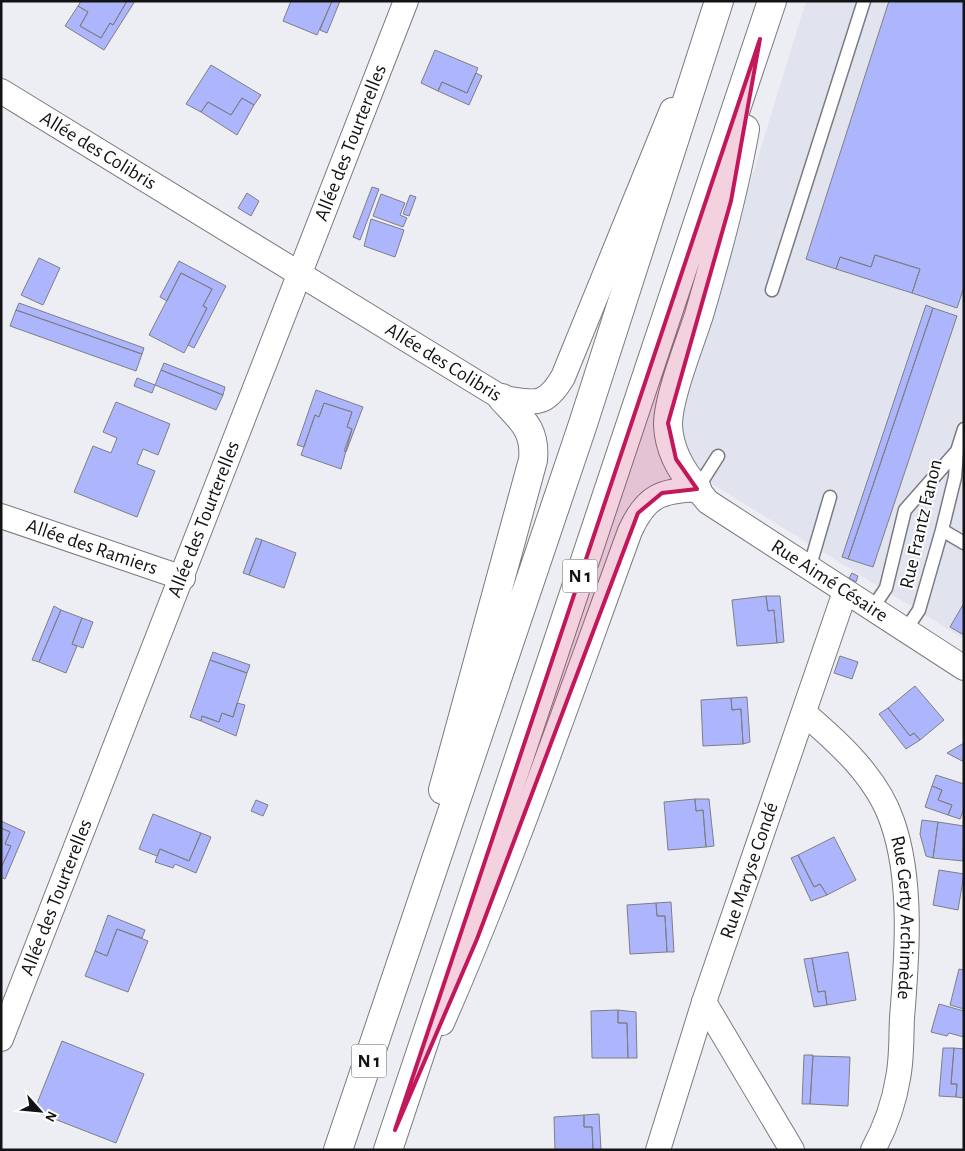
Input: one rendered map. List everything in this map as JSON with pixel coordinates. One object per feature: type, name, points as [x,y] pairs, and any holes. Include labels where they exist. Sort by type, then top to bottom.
[{"type":"highway","name":"N 1","points":[[338,1150],[400,972],[579,436],[719,1]]},
{"type":"highway","name":"N 1","points":[[392,1140],[772,1]]},
{"type":"highway","points":[[697,489],[682,472],[676,459],[668,423],[678,381],[716,259],[730,201],[760,39]]},
{"type":"highway","points":[[400,972],[462,716],[533,460],[534,441],[529,428],[502,398]]},
{"type":"street","name":"Allée des Tourterelles","points":[[1,1039],[183,578],[298,274],[406,1]]},
{"type":"street","name":"Allée des Colibris","points":[[1,91],[502,398],[536,403],[551,395],[563,377],[715,1]]},
{"type":"street","name":"Rue Aimé Césaire","points":[[697,489],[708,502],[964,668]]},
{"type":"street","points":[[392,1140],[477,940],[638,513],[645,504],[662,493],[697,489]]},
{"type":"street","name":"Allée des Ramiers","points":[[1,516],[183,578]]},
{"type":"street","name":"Rue Maryse Condé","points":[[658,1150],[704,1002],[845,592]]},
{"type":"street","name":"Rue Gerty Archimède","points":[[804,713],[833,738],[871,784],[892,821],[902,868],[908,942],[898,1078],[888,1119],[873,1150]]},
{"type":"street","points":[[704,1002],[792,1150]]},
{"type":"lane","points":[[772,290],[864,1]]},
{"type":"lane","name":"Rue Frantz Fanon","points":[[905,631],[919,610],[942,530],[954,477],[957,451],[964,429]]},
{"type":"lane","name":"Rue Frantz Fanon","points":[[872,609],[886,588],[904,510],[957,451]]},
{"type":"lane","points":[[697,489],[718,456]]},
{"type":"lane","points":[[809,569],[830,497]]},
{"type":"lane","points":[[942,530],[964,543]]},
{"type":"highlighted area","points":[[760,39],[731,201],[668,423],[676,459],[697,489],[662,493],[638,513],[477,939],[395,1130]]},
{"type":"shaded area","points":[[806,1],[964,1],[964,639],[686,468],[678,417]]},
{"type":"building","points":[[81,1],[127,1],[113,25],[110,23],[101,38],[80,26],[88,12],[78,6]]},
{"type":"building","points":[[127,1],[135,1],[104,50],[65,26],[78,6],[88,12],[80,26],[101,38],[110,23],[113,25]]},
{"type":"building","points":[[291,1],[332,1],[317,35],[283,21]]},
{"type":"building","points":[[332,1],[340,1],[327,33],[320,30]]},
{"type":"building","points":[[889,1],[964,1],[964,287],[957,308],[912,293],[920,269],[875,255],[871,267],[840,257],[836,269],[806,259]]},
{"type":"building","points":[[435,50],[478,68],[467,93],[442,82],[438,91],[421,83]]},
{"type":"building","points":[[211,65],[261,95],[254,105],[242,98],[231,115],[208,102],[201,112],[186,104]]},
{"type":"building","points":[[476,73],[482,76],[469,105],[438,91],[442,82],[467,93]]},
{"type":"building","points":[[242,98],[254,105],[237,135],[201,112],[208,102],[231,115]]},
{"type":"building","points":[[372,187],[379,189],[360,240],[353,237]]},
{"type":"building","points":[[247,193],[259,201],[251,216],[238,208]]},
{"type":"building","points":[[381,194],[405,203],[400,215],[407,218],[403,227],[373,216]]},
{"type":"building","points":[[410,195],[416,197],[409,216],[403,214]]},
{"type":"building","points":[[371,219],[404,230],[395,257],[364,246]]},
{"type":"building","points":[[875,255],[920,269],[912,293],[836,269],[840,257],[871,267]]},
{"type":"building","points":[[39,258],[60,268],[43,305],[21,295]]},
{"type":"building","points":[[179,261],[226,286],[194,348],[188,345],[207,308],[203,306],[212,289],[181,273],[167,301],[160,297]]},
{"type":"building","points":[[181,273],[212,289],[203,306],[207,308],[184,353],[149,335]]},
{"type":"building","points":[[19,303],[144,348],[142,354],[16,310]]},
{"type":"building","points":[[926,305],[933,308],[848,559],[842,557]]},
{"type":"building","points":[[933,308],[957,316],[873,567],[848,559]]},
{"type":"building","points":[[16,310],[142,354],[136,371],[10,326]]},
{"type":"building","points":[[164,363],[225,387],[223,395],[161,370]]},
{"type":"building","points":[[161,370],[223,395],[216,410],[155,385]]},
{"type":"building","points":[[137,378],[155,385],[152,393],[134,386]]},
{"type":"building","points":[[316,390],[363,407],[346,452],[344,451],[352,429],[347,427],[352,412],[324,403],[319,417],[315,415],[304,447],[297,445]]},
{"type":"building","points":[[116,402],[170,424],[158,455],[143,449],[137,464],[155,471],[137,517],[74,492],[93,446],[111,453],[117,438],[103,432]]},
{"type":"building","points":[[324,403],[352,412],[347,427],[352,429],[341,469],[301,455],[315,415],[319,417]]},
{"type":"building","points":[[256,538],[262,540],[249,575],[243,573]]},
{"type":"building","points":[[262,540],[296,553],[284,588],[249,575]]},
{"type":"building","points":[[852,573],[858,576],[856,582],[849,578]]},
{"type":"building","points":[[766,596],[768,611],[774,610],[777,643],[737,646],[732,600]]},
{"type":"building","points":[[766,596],[780,596],[784,642],[777,643],[774,610],[768,611]]},
{"type":"building","points":[[964,603],[964,635],[950,627]]},
{"type":"building","points":[[54,606],[61,610],[39,662],[32,660]]},
{"type":"building","points":[[61,610],[82,618],[72,644],[77,646],[66,673],[39,662]]},
{"type":"building","points":[[82,618],[93,622],[83,648],[72,644]]},
{"type":"building","points":[[213,652],[250,665],[247,673],[210,660]]},
{"type":"building","points":[[840,656],[858,662],[852,679],[834,673]]},
{"type":"building","points":[[210,660],[247,673],[233,717],[222,713],[219,722],[202,716],[201,721],[190,717]]},
{"type":"building","points":[[915,686],[944,720],[920,740],[914,733],[910,736],[888,708]]},
{"type":"building","points":[[747,697],[750,742],[743,744],[741,709],[732,710],[731,698]]},
{"type":"building","points":[[731,698],[732,710],[741,709],[743,744],[703,746],[701,700]]},
{"type":"building","points":[[237,703],[245,705],[236,736],[201,721],[202,716],[219,722],[222,713],[233,717]]},
{"type":"building","points":[[888,708],[910,736],[914,733],[920,740],[906,749],[879,714]]},
{"type":"building","points":[[964,743],[964,762],[947,753]]},
{"type":"building","points":[[936,775],[964,784],[964,809],[960,819],[948,815],[952,805],[938,800],[942,790],[932,786]]},
{"type":"building","points":[[932,786],[942,790],[938,800],[952,805],[948,815],[925,807]]},
{"type":"building","points":[[695,799],[696,811],[703,810],[706,847],[668,850],[664,802]]},
{"type":"building","points":[[695,799],[709,799],[714,846],[706,847],[703,810],[696,811]]},
{"type":"building","points":[[256,800],[268,805],[263,816],[251,811]]},
{"type":"building","points":[[153,814],[201,833],[189,861],[160,849],[157,856],[139,849]]},
{"type":"building","points":[[922,820],[938,822],[933,858],[926,856],[920,834]]},
{"type":"building","points":[[1,821],[25,832],[5,879],[1,877],[1,868],[11,846],[5,844],[10,832],[1,828]]},
{"type":"building","points":[[938,822],[964,826],[963,861],[933,858]]},
{"type":"building","points":[[1,828],[10,832],[5,844],[11,846],[1,868]]},
{"type":"building","points":[[201,833],[211,837],[196,873],[175,864],[173,868],[155,862],[160,849],[189,861]]},
{"type":"building","points":[[834,837],[856,880],[827,895],[820,884],[814,887],[798,855]]},
{"type":"building","points":[[798,855],[814,887],[820,884],[827,895],[811,901],[791,858]]},
{"type":"building","points":[[939,870],[964,874],[958,910],[933,905]]},
{"type":"building","points":[[671,902],[674,952],[667,952],[665,916],[657,916],[656,903]]},
{"type":"building","points":[[656,903],[657,916],[665,916],[667,952],[630,954],[627,905]]},
{"type":"building","points":[[108,915],[145,930],[142,938],[117,929],[107,956],[95,951]]},
{"type":"building","points":[[117,929],[148,941],[128,992],[85,976],[95,951],[107,956]]},
{"type":"building","points":[[848,952],[856,1000],[827,1005],[825,991],[818,992],[812,958]]},
{"type":"building","points":[[812,958],[818,992],[825,991],[827,1005],[814,1007],[804,959]]},
{"type":"building","points":[[959,969],[964,970],[964,1009],[950,1005]]},
{"type":"building","points":[[939,1004],[964,1011],[964,1037],[949,1033],[947,1036],[931,1032]]},
{"type":"building","points":[[618,1010],[618,1023],[627,1023],[628,1058],[592,1058],[591,1011]]},
{"type":"building","points":[[618,1010],[636,1012],[637,1058],[628,1058],[627,1023],[618,1023]]},
{"type":"building","points":[[62,1041],[144,1074],[116,1143],[34,1111]]},
{"type":"building","points":[[943,1048],[954,1048],[951,1084],[957,1084],[956,1097],[939,1096]]},
{"type":"building","points":[[954,1048],[964,1049],[964,1098],[956,1097],[957,1084],[951,1084]]},
{"type":"building","points":[[804,1055],[813,1055],[810,1104],[802,1104]]},
{"type":"building","points":[[813,1056],[850,1057],[848,1106],[810,1104]]},
{"type":"building","points":[[599,1114],[601,1150],[593,1150],[592,1127],[584,1127],[584,1115]]},
{"type":"building","points":[[584,1115],[584,1127],[592,1127],[593,1150],[555,1150],[554,1117]]}]
